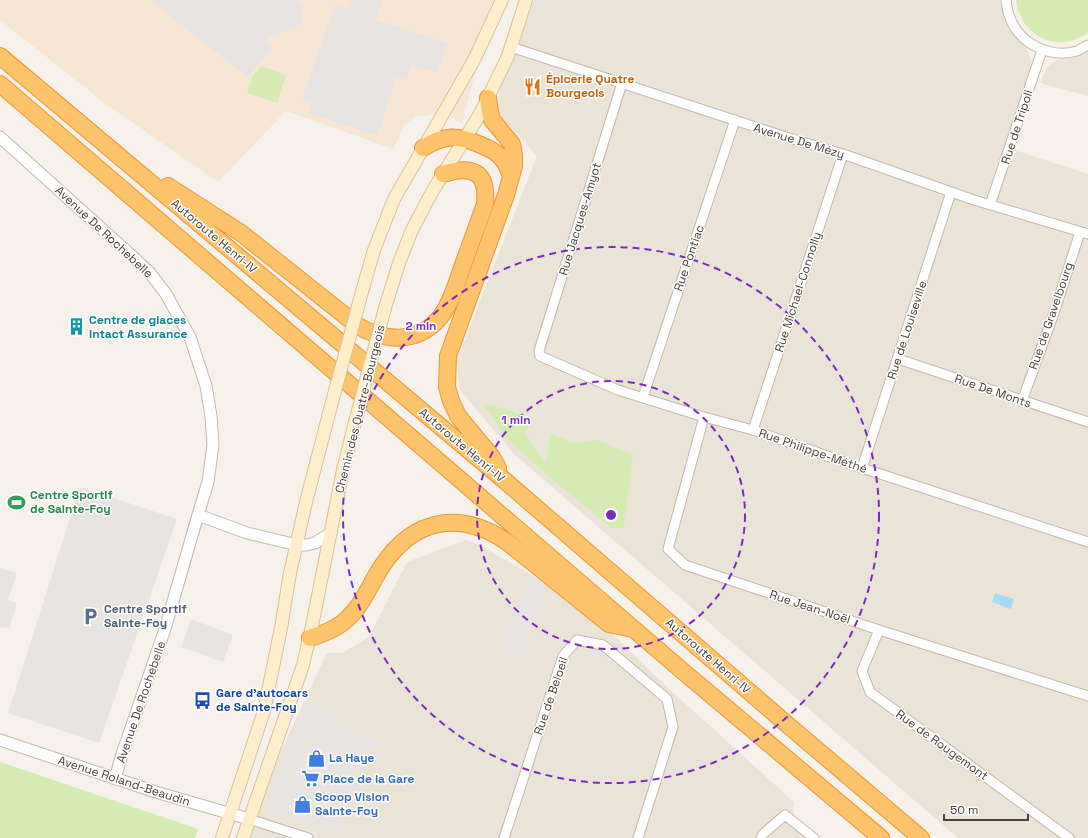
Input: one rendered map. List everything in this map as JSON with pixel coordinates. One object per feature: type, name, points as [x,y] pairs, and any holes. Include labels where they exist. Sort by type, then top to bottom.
[{"type":"highway","name":"Autoroute Henri-IV","points":[[0,56],[504,480],[921,838]]},
{"type":"highway","name":"Autoroute Henri-IV","points":[[0,84],[636,630],[685,674],[881,838]]},
{"type":"highway","points":[[0,87],[18,100]]},
{"type":"highway","points":[[488,98],[492,120],[512,144],[514,166],[506,195],[452,342],[448,356],[447,386],[451,401],[458,416],[492,457],[504,480]]},
{"type":"highway","points":[[423,148],[444,139],[465,138],[496,152],[508,166],[511,177]]},
{"type":"highway","points":[[114,152],[241,233],[358,326],[368,332],[385,337],[407,337],[417,334],[434,323],[442,315],[451,298],[478,224],[485,204],[486,193],[480,176],[473,171],[465,169],[443,174]]},
{"type":"highway","points":[[310,638],[338,627],[356,610],[381,566],[403,542],[424,528],[444,522],[462,523],[487,529],[507,542],[609,624],[636,630]]},
{"type":"main road","points":[[222,838],[264,711],[306,502],[374,250],[394,199],[474,60],[502,0]]},
{"type":"main road","name":"Chemin des Quatre-Bourgeois","points":[[243,838],[301,670],[310,638],[343,470],[398,263],[412,230],[432,192],[480,114],[488,98],[508,56],[526,0]]},
{"type":"street","points":[[1006,0],[1008,15],[1016,30],[1027,42],[1042,50],[1059,53],[1077,50],[1088,45]]},
{"type":"street","name":"Avenue De Mézy","points":[[511,47],[786,137],[843,154],[990,205],[1084,233]]},
{"type":"street","name":"Rue de Tripoli","points":[[990,205],[1042,50]]},
{"type":"street","name":"Rue Jacques-Amyot","points":[[540,356],[539,351],[622,83]]},
{"type":"street","name":"Rue Pontiac","points":[[643,397],[735,120]]},
{"type":"street","name":"Avenue De Rochebelle","points":[[0,137],[145,269],[166,294],[180,316],[190,336],[206,386],[211,416],[213,445],[208,482],[165,629],[122,754],[115,779]]},
{"type":"street","name":"Rue Michael-Connolly","points":[[753,430],[843,154]]},
{"type":"street","name":"Rue de Louiseville","points":[[862,468],[950,192]]},
{"type":"street","name":"Rue de Gravelbourg","points":[[1022,401],[1084,233]]},
{"type":"street","name":"Rue Philippe-Méthé","points":[[540,356],[618,390],[704,417],[753,430],[862,468],[1088,542]]},
{"type":"street","name":"Rue De Monts","points":[[898,359],[1088,422]]},
{"type":"street","name":"Rue Jean-Noël","points":[[704,417],[668,549],[685,565],[879,630],[1088,696]]},
{"type":"street","points":[[198,515],[247,533],[297,545],[315,543],[331,533]]},
{"type":"street","name":"Rue de Rougemont","points":[[879,630],[862,671],[870,692],[1069,838]]},
{"type":"street","name":"Rue de Beloeil","points":[[504,838],[563,656],[577,640],[602,645],[667,699],[673,727],[638,838]]},
{"type":"street","name":"Avenue Roland-Beaudin","points":[[0,740],[115,779],[250,819]]},
{"type":"street","points":[[761,838],[762,834],[785,815],[814,838]]},
{"type":"street","points":[[250,819],[308,838]]},
{"type":"shaded area","points":[[0,0],[494,0],[462,124],[451,117],[439,114],[416,116],[404,126],[393,149],[286,111],[218,182],[107,105],[0,20]]},
{"type":"shaded area","points":[[152,0],[298,0],[302,6],[303,13],[300,25],[267,39],[272,48],[248,77],[166,13]]},
{"type":"shaded area","points":[[350,0],[383,0],[376,20],[448,43],[437,73],[411,65],[407,80],[396,77],[377,136],[308,113],[311,103],[302,100],[335,5],[347,10]]},
{"type":"shaded area","points":[[521,0],[1000,0],[1005,20],[1012,33],[1026,47],[1031,61],[1031,68],[1005,147],[1088,174],[1088,838],[958,838],[514,454],[460,390],[457,360],[537,156],[513,129],[496,116],[507,43]]},
{"type":"shaded area","points":[[1088,52],[1088,96],[1040,83],[1047,67],[1057,60],[1075,57]]},
{"type":"shaded area","name":"Centre Sportif Sainte-Foy","points":[[80,487],[177,519],[99,743],[8,713]]},
{"type":"shaded area","points":[[466,540],[480,545],[530,574],[604,626],[668,688],[794,802],[793,816],[819,838],[243,838],[249,819],[327,653],[342,653],[369,637],[407,562]]},
{"type":"shaded area","points":[[0,568],[17,573],[8,600],[17,603],[9,628],[0,627]]},
{"type":"shaded area","points":[[528,577],[546,588],[522,658],[500,651]]},
{"type":"shaded area","points":[[191,619],[233,635],[223,662],[181,647]]},
{"type":"shaded area","points":[[305,700],[345,714],[342,726],[377,741],[375,750],[367,748],[337,836],[266,809]]},
{"type":"green space","points":[[1016,0],[1088,0],[1088,33],[1076,39],[1064,42],[1053,42],[1042,38],[1025,24],[1019,13]]},
{"type":"green space","points":[[261,66],[286,75],[277,103],[247,93],[253,75]]},
{"type":"green space","points":[[482,403],[532,417],[525,434],[546,464],[551,434],[574,443],[597,440],[633,455],[624,528],[612,528],[560,486],[508,440]]},
{"type":"green space","points":[[0,762],[198,829],[195,838],[0,838]]},
{"type":"water","points":[[995,593],[1014,599],[1011,609],[992,602]]},
{"type":"place","name":"Épicerie Quatre Bourgeois","points":[[533,86]]},
{"type":"place","name":"Centre de glaces Intact Assurance","points":[[76,327]]},
{"type":"place","name":"Centre Sportif de Sainte-Foy","points":[[17,502]]},
{"type":"place","name":"Centre Sportif Sainte-Foy","points":[[91,616]]},
{"type":"place","name":"Gare d'autocars de Sainte-Foy","points":[[203,700]]},
{"type":"place","name":"La Haye","points":[[316,758]]},
{"type":"place","name":"Place de la Gare","points":[[310,779]]},
{"type":"place","name":"Scoop Vision Sainte-Foy","points":[[302,804]]}]
